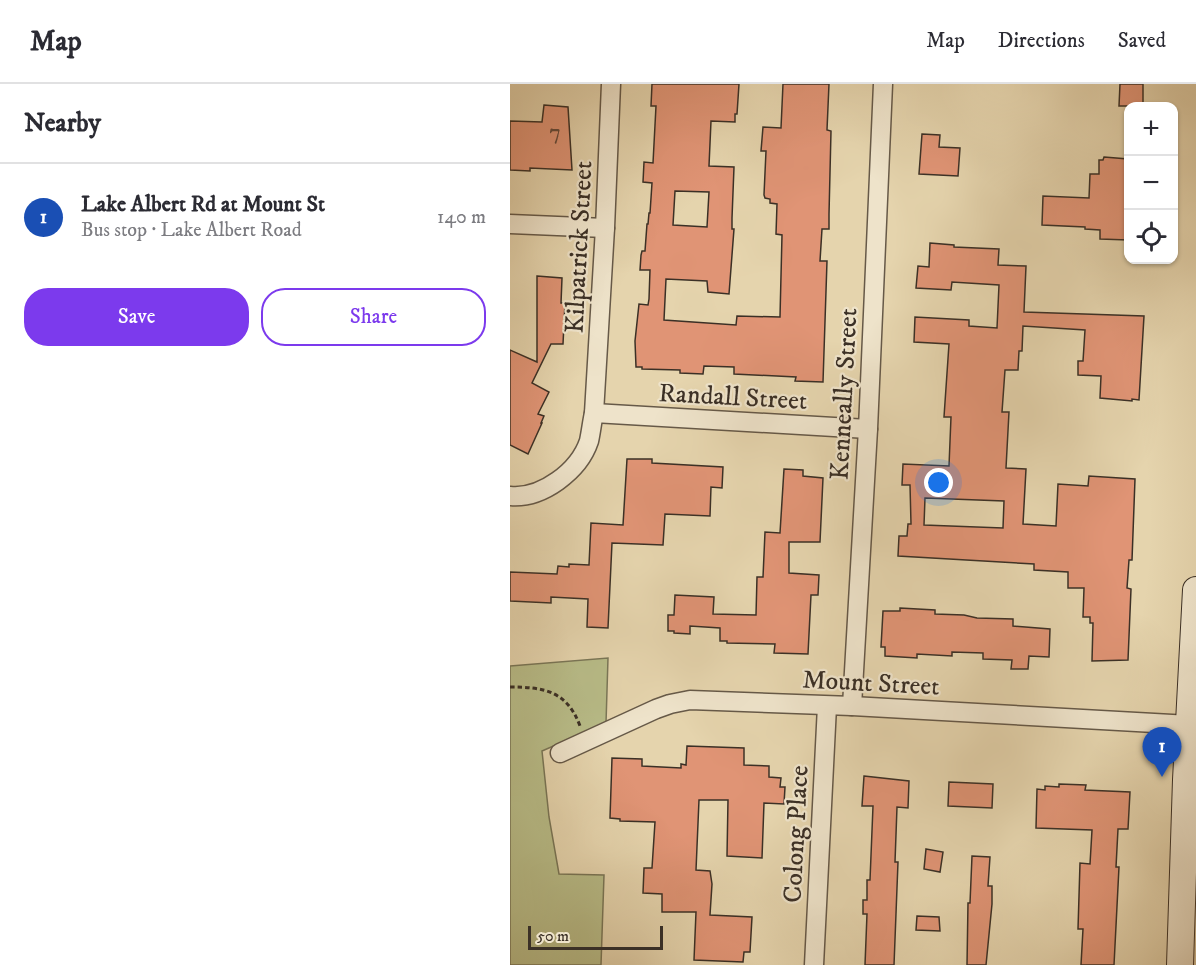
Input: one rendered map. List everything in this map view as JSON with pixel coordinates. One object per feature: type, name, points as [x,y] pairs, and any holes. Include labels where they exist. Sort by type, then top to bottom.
[{"type":"main road","points":[[1180,965],[1196,590]]},
{"type":"street","name":"Kilpatrick Street","points":[[510,496],[540,492],[564,476],[579,460],[588,442],[594,413],[611,84]]},
{"type":"street","name":"Kenneally Street","points":[[852,706],[868,429],[883,84]]},
{"type":"street","points":[[510,224],[605,228]]},
{"type":"street","name":"Randall Street","points":[[594,413],[868,429]]},
{"type":"street","name":"Mount Street","points":[[560,753],[656,709],[690,700],[852,706],[1190,725]]},
{"type":"street","name":"Colong Place","points":[[814,965],[827,706]]},
{"type":"path","points":[[510,687],[544,689],[569,704],[576,715],[586,742]]},
{"type":"green space","points":[[608,658],[606,723],[542,751],[549,817],[559,874],[604,875],[601,965],[510,965],[510,666]]},
{"type":"building","points":[[652,84],[739,84],[735,122],[711,121],[709,166],[734,167],[732,229],[734,229],[729,294],[708,292],[707,281],[666,279],[664,320],[736,325],[737,316],[780,317],[782,235],[776,234],[777,204],[770,203],[770,199],[765,198],[764,195],[766,151],[761,151],[763,127],[781,128],[783,84],[829,84],[827,130],[831,131],[829,229],[822,229],[820,261],[827,261],[823,382],[795,381],[796,377],[734,374],[734,367],[704,366],[703,374],[636,367],[635,341],[639,304],[648,305],[649,299],[650,270],[640,270],[650,213],[652,183],[643,182],[644,162],[653,163],[656,106],[651,106]],"holes":[[[675,191],[709,192],[707,227],[673,225]]]},
{"type":"building","points":[[1120,84],[1143,84],[1143,102],[1124,102],[1124,106],[1119,106]]},
{"type":"building","points":[[544,105],[568,107],[572,170],[530,168],[530,171],[510,170],[510,121],[542,122]]},
{"type":"building","points":[[922,134],[940,135],[939,147],[960,148],[958,176],[919,174]]},
{"type":"building","points":[[1104,157],[1124,159],[1124,240],[1100,239],[1100,230],[1085,229],[1085,227],[1042,225],[1043,196],[1089,198],[1090,174],[1099,174],[1099,160],[1103,160]]},
{"type":"building","points":[[930,243],[954,245],[954,247],[999,249],[998,265],[1026,266],[1024,312],[1144,316],[1139,400],[1100,398],[1101,376],[1078,375],[1078,361],[1083,361],[1085,330],[1023,326],[1022,351],[1019,351],[1018,370],[1005,370],[1002,412],[1009,412],[1006,468],[1026,469],[1023,524],[1056,526],[1058,484],[1088,486],[1089,476],[1135,479],[1132,560],[1129,560],[1127,588],[1131,589],[1128,660],[1092,661],[1093,623],[1090,623],[1090,617],[1083,617],[1084,588],[1068,588],[1068,572],[1034,570],[1034,564],[898,556],[899,536],[907,536],[908,524],[911,524],[910,485],[902,485],[903,464],[949,466],[951,417],[944,417],[949,344],[914,342],[915,317],[969,320],[969,326],[997,328],[999,285],[952,282],[951,290],[916,288],[918,266],[929,267]],"holes":[[[925,498],[1004,501],[1003,528],[924,525]]]},
{"type":"building","points":[[537,276],[562,278],[561,303],[565,303],[563,344],[551,344],[532,383],[549,392],[538,414],[544,416],[528,454],[510,445],[510,350],[537,362]]},
{"type":"building","points":[[627,459],[652,459],[652,463],[723,467],[722,488],[711,487],[710,516],[665,514],[663,545],[612,543],[608,628],[587,627],[588,599],[551,597],[551,603],[510,601],[510,572],[557,574],[558,566],[589,565],[591,523],[623,525]]},
{"type":"building","points":[[784,469],[803,470],[803,476],[823,478],[820,542],[789,542],[789,573],[819,575],[818,595],[811,595],[808,654],[774,653],[775,644],[720,641],[720,628],[690,626],[690,634],[668,631],[668,615],[674,615],[675,595],[714,597],[713,614],[756,615],[757,577],[763,577],[765,532],[780,533]]},
{"type":"building","points":[[900,608],[935,610],[935,614],[1013,619],[1013,626],[1050,629],[1049,657],[1029,656],[1028,669],[1011,669],[1012,660],[983,659],[983,653],[952,652],[952,656],[917,654],[917,658],[885,656],[885,647],[881,647],[883,611],[900,611]]},
{"type":"building","points":[[687,746],[744,748],[744,765],[769,766],[769,777],[781,778],[780,787],[785,787],[784,804],[764,803],[762,858],[727,856],[728,800],[699,800],[696,870],[710,871],[712,884],[710,915],[752,917],[750,952],[744,952],[743,962],[694,960],[696,912],[662,912],[662,894],[643,893],[644,868],[652,868],[655,822],[620,821],[620,819],[610,818],[612,758],[642,759],[642,766],[681,768],[681,764],[686,765]]},
{"type":"building","points":[[864,776],[909,781],[908,808],[897,807],[895,862],[898,862],[894,965],[865,965],[867,914],[863,914],[863,900],[867,900],[867,880],[870,880],[873,806],[862,806]]},
{"type":"building","points":[[949,782],[993,784],[992,808],[948,806]]},
{"type":"building","points":[[1059,784],[1086,785],[1085,790],[1130,792],[1128,829],[1118,829],[1116,867],[1119,867],[1114,965],[1081,965],[1083,929],[1078,929],[1080,863],[1090,864],[1092,830],[1036,828],[1037,789],[1045,790],[1045,786],[1059,787]]},
{"type":"building","points":[[926,849],[943,852],[940,872],[924,869]]},
{"type":"building","points":[[972,856],[990,857],[988,886],[992,886],[992,904],[986,965],[967,965],[968,903],[970,903]]},
{"type":"building","points":[[917,916],[939,917],[940,931],[916,930]]},
{"type":"place","name":"Lake Albert Rd at Mount St","points":[[1162,777]]}]
